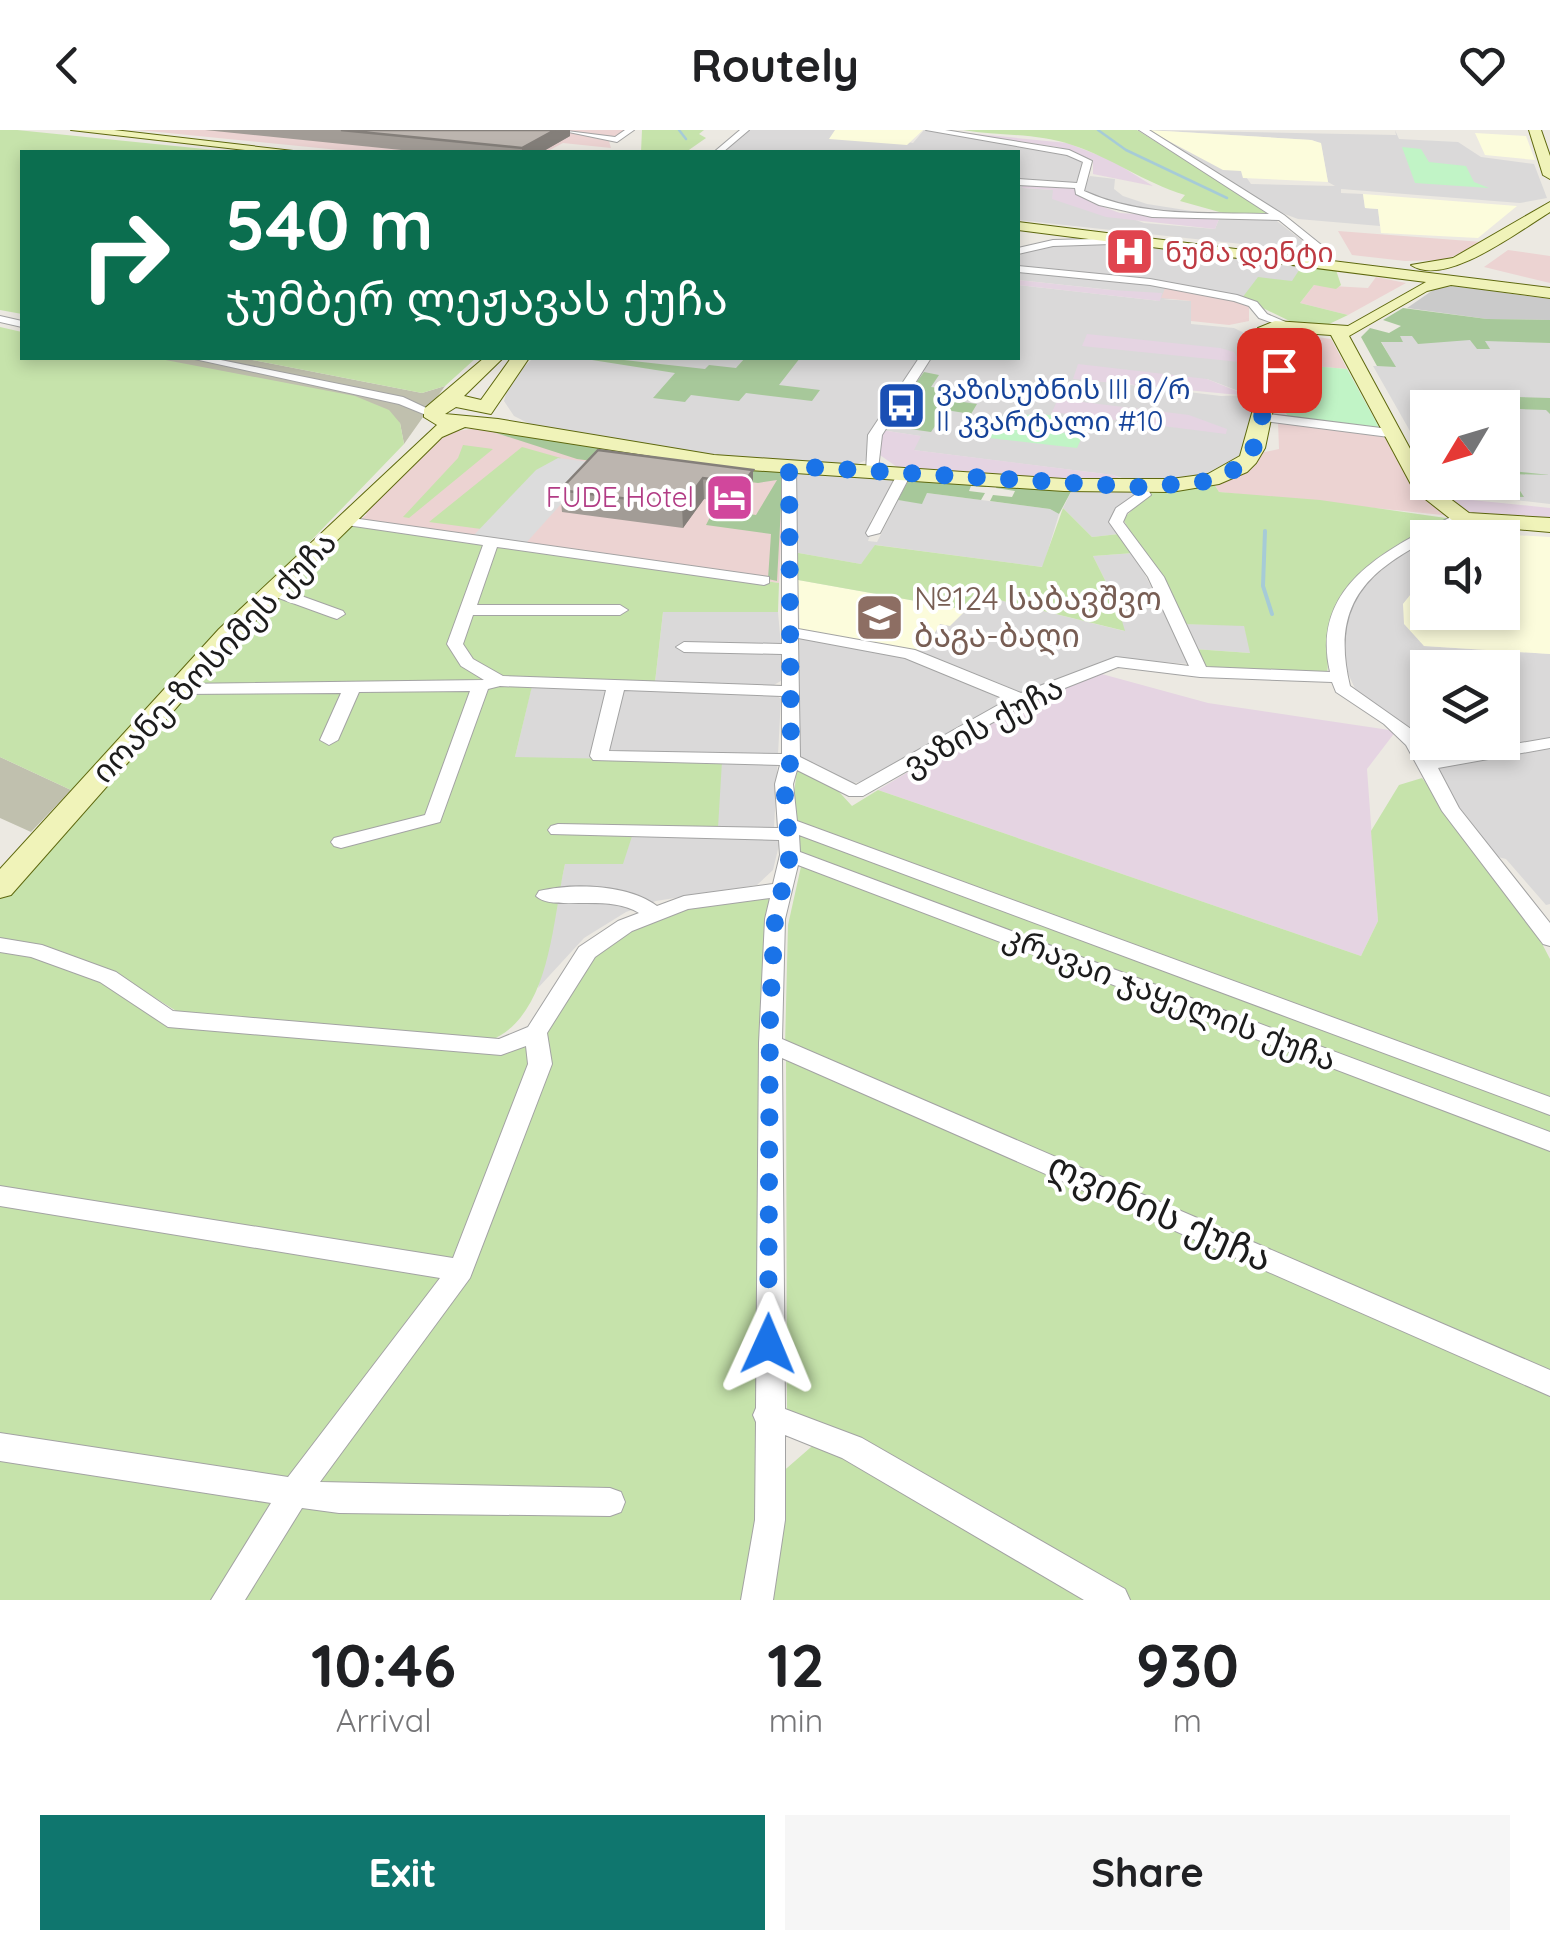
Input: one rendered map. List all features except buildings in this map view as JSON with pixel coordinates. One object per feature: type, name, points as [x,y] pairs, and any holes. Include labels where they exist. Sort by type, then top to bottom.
[{"type":"street","points":[[76,130],[276,150]]},
{"type":"street","points":[[564,130],[589,131],[617,140]]},
{"type":"street","points":[[617,140],[630,130]]},
{"type":"street","points":[[720,150],[745,130]]},
{"type":"street","points":[[930,130],[1069,153],[1088,161],[1089,170],[1079,192],[1122,210],[1191,218],[1281,217]]},
{"type":"street","points":[[1144,130],[1281,217],[1335,261]]},
{"type":"street","points":[[1535,130],[1550,176]]},
{"type":"street","points":[[617,140],[619,150]]},
{"type":"street","points":[[1020,182],[1079,186]]},
{"type":"street","points":[[1408,270],[1457,262],[1550,206]]},
{"type":"street","points":[[1489,274],[1477,263],[1550,218]]},
{"type":"street","points":[[1020,224],[1408,270],[1489,274],[1541,284]]},
{"type":"street","points":[[1020,251],[1053,243],[1139,238]]},
{"type":"street","points":[[1020,269],[1150,282],[1238,298],[1253,304],[1262,316],[1285,326],[1344,330],[1421,288],[1450,281]]},
{"type":"street","points":[[1408,270],[1450,281],[1550,293]]},
{"type":"street","points":[[1344,330],[1413,284],[1408,270]]},
{"type":"street","points":[[1516,289],[1538,288],[1541,284]]},
{"type":"street","points":[[206,360],[403,400],[437,414],[465,401],[474,415],[713,461],[1140,487],[1202,482],[1235,472],[1250,457],[1268,382],[1278,373],[1285,326]]},
{"type":"street","points":[[1344,330],[1410,463]]},
{"type":"street","name":"იოანე-ზოსიმეს ქუჩა","points":[[0,888],[178,689],[271,590],[345,521],[437,414],[492,360]]},
{"type":"street","name":"იოანე-ზოსიმეს ქუჩა","points":[[437,414],[474,415],[518,360]]},
{"type":"street","points":[[871,469],[875,435],[923,360]]},
{"type":"street","points":[[1261,417],[1394,429],[1410,446]]},
{"type":"street","points":[[757,1600],[770,1520],[770,1043],[779,890],[790,838],[784,784],[791,760],[789,466]]},
{"type":"street","points":[[872,533],[905,472]]},
{"type":"street","points":[[1140,487],[1144,495],[1120,512],[1116,522],[1156,578],[1200,672]]},
{"type":"street","points":[[1446,500],[1456,516],[1475,521],[1550,525]]},
{"type":"street","points":[[1456,516],[1456,520],[1374,565],[1351,589],[1337,618],[1333,643],[1338,677],[1342,688],[1407,735],[1428,764],[1428,774],[1452,810],[1543,911],[1550,939]]},
{"type":"street","points":[[345,521],[764,580]]},
{"type":"street","points":[[491,542],[455,644],[459,655],[491,683]]},
{"type":"street","points":[[271,590],[337,614]]},
{"type":"street","points":[[468,610],[620,610]]},
{"type":"street","points":[[684,647],[790,640],[909,654],[1021,698]]},
{"type":"street","name":"ვაზის ქუჩა","points":[[791,760],[856,792],[1021,698],[1116,662],[1200,672],[1338,677]]},
{"type":"street","points":[[178,689],[491,683],[791,691]]},
{"type":"street","points":[[341,842],[389,828],[412,828],[433,818],[491,683]]},
{"type":"street","points":[[616,686],[599,756],[791,760]]},
{"type":"street","points":[[329,740],[352,688]]},
{"type":"street","points":[[1428,764],[1549,745]]},
{"type":"street","points":[[558,830],[790,838],[1364,1037],[1550,1106]]},
{"type":"street","name":"კრავაი ჯაყელის ქუჩა","points":[[790,838],[1350,1066],[1550,1142]]},
{"type":"street","points":[[0,944],[34,950],[108,977],[168,1019],[501,1048],[536,1033],[586,952],[652,912],[684,903],[779,890]]},
{"type":"street","points":[[546,896],[620,897],[642,902],[652,912]]},
{"type":"street","points":[[226,1600],[295,1492],[461,1270],[540,1064],[536,1033]]},
{"type":"street","points":[[1350,1066],[1364,1037]]},
{"type":"street","name":"ღვინის ქუჩა","points":[[770,1043],[1550,1382]]},
{"type":"street","points":[[0,1196],[461,1270]]},
{"type":"street","points":[[767,1414],[852,1448],[1114,1600]]},
{"type":"street","points":[[0,1447],[355,1500],[610,1502]]},
{"type":"shaded area","points":[[138,130],[628,130],[609,141],[611,148],[563,143],[550,150],[339,150]]},
{"type":"shaded area","points":[[748,130],[837,130],[913,143],[924,130],[1054,149],[1082,161],[1082,166],[1075,185],[1020,181],[1020,150],[723,150]]},
{"type":"shaded area","points":[[835,130],[923,130],[907,145],[829,139]]},
{"type":"shaded area","points":[[937,130],[1067,143],[1111,160],[1153,186],[1093,174],[1093,160],[1058,147]]},
{"type":"shaded area","points":[[1147,130],[1242,171],[1251,184],[1335,186],[1328,182],[1321,144],[1312,140],[1153,130],[1396,135],[1395,130],[1399,139],[1458,142],[1481,157],[1534,164],[1547,198],[1520,203],[1341,189],[1341,193],[1363,194],[1365,208],[1378,209],[1380,226],[1298,219],[1274,210]]},
{"type":"shaded area","points":[[1148,130],[1311,140],[1321,143],[1328,182],[1243,178],[1241,171],[1223,170]]},
{"type":"shaded area","points":[[1475,133],[1526,136],[1535,160],[1485,155]]},
{"type":"shaded area","points":[[1090,176],[1115,179],[1114,189],[1147,204],[1223,216],[1124,209],[1082,191]]},
{"type":"shaded area","points":[[1020,183],[1025,183],[1023,188],[1054,190],[1144,223],[1215,229],[1219,219],[1273,218],[1317,252],[1020,220]]},
{"type":"shaded area","points":[[1025,183],[1072,186],[1090,202],[1120,213],[1219,219],[1215,229],[1106,217],[1052,199],[1053,190],[1022,188]]},
{"type":"shaded area","points":[[1363,194],[1517,206],[1478,238],[1381,233],[1378,209],[1365,208]]},
{"type":"shaded area","points":[[1338,231],[1482,242],[1446,260],[1405,261],[1352,255]]},
{"type":"shaded area","points":[[1138,243],[1303,264],[1293,281],[1242,298],[1162,299],[1191,301],[1191,324],[1234,328],[1257,339],[1253,369],[1258,384],[1248,457],[1233,470],[1143,485],[1113,475],[913,450],[920,436],[881,430],[929,360],[1020,360],[1020,285],[1160,301],[1112,290],[1020,280],[1022,253],[1047,245]],"holes":[[[1073,378],[1207,379],[1249,395],[1221,396]]]},
{"type":"shaded area","points":[[1508,250],[1550,256],[1550,283],[1484,267]]},
{"type":"shaded area","points":[[1376,277],[1406,283],[1348,315],[1300,303],[1314,285],[1368,288]]},
{"type":"shaded area","points":[[1020,280],[1162,293],[1160,301],[1020,285]]},
{"type":"shaded area","points":[[1166,286],[1249,303],[1249,321],[1229,325],[1191,321],[1191,301],[1161,298]]},
{"type":"shaded area","points":[[1455,286],[1550,299],[1550,320],[1487,319],[1407,308],[1436,288]]},
{"type":"shaded area","points":[[1087,334],[1220,348],[1234,352],[1240,362],[1082,346]]},
{"type":"shaded area","points":[[1398,335],[1550,343],[1550,504],[1515,500],[1520,500],[1520,390],[1410,390],[1410,431],[1373,366],[1395,366],[1381,341]]},
{"type":"shaded area","points":[[1290,336],[1331,339],[1347,369],[1289,364]]},
{"type":"shaded area","points":[[163,360],[252,360],[422,393],[445,386],[404,444],[400,423]]},
{"type":"shaded area","points":[[531,360],[917,360],[867,442],[869,459],[854,465],[714,459],[530,424],[514,416],[504,401],[509,382]]},
{"type":"shaded area","points":[[1078,364],[1207,379],[1249,396],[1073,379]]},
{"type":"shaded area","points":[[1058,399],[1189,415],[1227,429],[1226,434],[1052,412]]},
{"type":"shaded area","points":[[1278,422],[1386,433],[1410,463],[1410,500],[1439,500],[1452,516],[1219,492],[1214,484],[1244,474],[1260,453],[1279,449]]},
{"type":"shaded area","points":[[485,427],[784,470],[779,583],[361,519],[367,514],[363,512],[443,433]]},
{"type":"shaded area","points":[[881,430],[921,436],[914,450],[1113,475],[1135,485],[897,467],[877,453]]},
{"type":"shaded area","points":[[558,458],[598,463],[526,543],[473,536],[536,470]]},
{"type":"shaded area","points":[[795,473],[899,473],[870,522],[874,524],[868,541],[877,542],[898,500],[922,503],[927,493],[1050,509],[1059,514],[1043,567],[876,545],[861,564],[793,552]]},
{"type":"shaded area","points":[[1074,486],[1140,491],[1116,511],[1119,534],[1092,537],[1063,508]]},
{"type":"shaded area","points":[[1453,500],[1550,508],[1550,522],[1478,518],[1457,507]]},
{"type":"shaded area","points":[[1520,535],[1550,537],[1550,654],[1424,646],[1404,624],[1403,604],[1410,595],[1410,630],[1520,630]]},
{"type":"shaded area","points":[[1410,549],[1410,595],[1403,604],[1410,618],[1410,630],[1416,630],[1424,646],[1487,650],[1410,650],[1410,730],[1358,695],[1344,665],[1347,603],[1400,553]]},
{"type":"shaded area","points":[[1134,553],[1190,664],[1118,659],[1020,695],[915,652],[927,646],[940,623],[950,625],[966,610],[991,598],[1124,631],[1117,604],[1093,556]]},
{"type":"shaded area","name":"№124 საბავშვო ბაგა-ბაღი","points":[[798,580],[966,610],[950,626],[940,624],[927,646],[915,652],[800,630]]},
{"type":"shaded area","points":[[663,612],[778,612],[784,679],[774,685],[655,682]]},
{"type":"shaded area","points":[[1182,624],[1244,625],[1251,653],[1194,649]]},
{"type":"shaded area","points":[[797,635],[914,658],[1014,697],[865,782],[850,783],[795,760]]},
{"type":"shaded area","points":[[1520,652],[1550,654],[1550,740],[1520,745]]},
{"type":"shaded area","points":[[1098,673],[1208,703],[1396,731],[1367,769],[1378,921],[1361,956],[878,790],[1020,705]]},
{"type":"shaded area","points":[[532,685],[775,694],[781,699],[774,828],[779,845],[773,870],[757,885],[656,901],[626,912],[584,938],[538,988],[565,864],[515,757]]},
{"type":"shaded area","points":[[1550,745],[1550,904],[1546,905],[1506,859],[1494,856],[1434,774],[1448,760],[1520,760],[1520,749]]},
{"type":"shaded area","points":[[0,757],[71,790],[31,832],[0,818]]},
{"type":"green space","points":[[0,130],[214,150],[20,150],[20,314],[0,310]]},
{"type":"green space","points":[[642,130],[704,130],[699,134],[706,138],[689,150],[641,150]]},
{"type":"green space","points":[[963,130],[1137,130],[1272,214],[1223,213],[1180,201],[1185,195],[1059,141]]},
{"type":"green space","points":[[1402,147],[1421,149],[1429,162],[1466,166],[1474,182],[1489,188],[1415,183]]},
{"type":"green space","points":[[1303,264],[1336,270],[1341,285],[1336,289],[1314,285],[1300,303],[1348,315],[1325,326],[1296,324],[1242,298],[1258,277],[1292,281]]},
{"type":"green space","points":[[1403,308],[1487,319],[1550,320],[1550,343],[1485,341],[1490,349],[1477,349],[1470,340],[1418,344],[1412,336],[1400,336],[1403,342],[1381,342],[1396,367],[1377,366],[1361,337],[1370,328],[1389,333],[1401,326],[1383,320]]},
{"type":"green space","points":[[0,327],[20,332],[20,360],[166,360],[355,396],[389,410],[400,423],[404,444],[71,790],[0,757]]},
{"type":"green space","points":[[252,360],[474,360],[445,386],[422,393]]},
{"type":"green space","points":[[592,360],[705,369],[709,365],[736,368],[743,360],[798,360],[779,385],[820,390],[812,401],[746,393],[739,401],[691,395],[685,402],[653,398],[675,373]]},
{"type":"green space","points":[[1289,364],[1347,369],[1380,429],[1288,416],[1283,409]]},
{"type":"green space","points":[[924,372],[939,375],[931,387],[955,390],[949,400],[977,404],[971,414],[946,410],[931,432],[910,429],[915,420],[892,416]]},
{"type":"green space","points":[[1520,397],[1550,398],[1550,414],[1546,410],[1520,409]]},
{"type":"green space","points":[[1002,416],[1063,417],[1057,432],[1083,435],[1077,448],[972,436],[978,426],[996,428]]},
{"type":"green space","points":[[487,430],[783,470],[777,581],[768,579],[771,534],[706,525],[714,509],[756,515],[777,480],[758,483],[577,459]]},
{"type":"green space","points":[[463,445],[493,449],[409,518],[403,517],[458,458]]},
{"type":"green space","points":[[522,447],[561,458],[481,529],[429,522]]},
{"type":"green space","points":[[911,475],[989,480],[986,487],[971,486],[969,491],[985,493],[981,500],[927,493],[922,504],[898,500]]},
{"type":"green space","points":[[998,480],[1074,486],[1059,514],[1050,509],[990,501],[993,495],[1012,497],[1015,491],[996,488]]},
{"type":"green space","points":[[1214,484],[1219,492],[1320,500],[1453,519],[1410,520],[1410,540],[1387,552],[1367,570],[1332,617],[1327,675],[1214,670],[1202,665],[1194,649],[1250,653],[1244,626],[1182,624],[1123,519],[1152,490]]},
{"type":"green space","points":[[1063,508],[1092,537],[1119,534],[1134,553],[1093,556],[1117,604],[1125,631],[991,598],[966,610],[798,580],[793,552],[861,564],[875,545],[1042,567]]},
{"type":"green space","points":[[361,519],[779,583],[778,612],[663,612],[655,682],[534,678],[515,757],[722,761],[718,828],[635,827],[623,864],[565,864],[552,939],[537,989],[510,1029],[489,1041],[181,1014],[125,979],[0,939],[0,895],[268,601]]},
{"type":"green space","points":[[797,769],[831,783],[852,806],[878,790],[1361,956],[1378,921],[1371,831],[1399,785],[1422,778],[1524,909],[1550,959],[1550,1100],[860,848],[791,818]]},
{"type":"green space","points":[[790,825],[1550,1106],[1550,1142],[790,855]]},
{"type":"green space","points":[[802,862],[1550,1145],[1550,1379],[785,1046],[788,925]]},
{"type":"green space","points":[[779,890],[772,1481],[818,1441],[1114,1600],[0,1600],[0,945],[108,977],[168,1019],[514,1046],[587,952],[652,913]]},
{"type":"green space","points":[[786,1055],[1550,1389],[1550,1600],[1129,1600],[787,1417]]},
{"type":"waterway","points":[[679,130],[686,139]]},
{"type":"waterway","points":[[1098,130],[1126,150],[1227,198]]},
{"type":"waterway","points":[[1265,531],[1263,586],[1272,614]]},
{"type":"place","name":"ნუმა დენტი","points":[[1130,252]]},
{"type":"place","name":"ვაზისუბნის III მ/რ II კვარტალი #10","points":[[901,405]]},
{"type":"place","name":"FUDE Hotel","points":[[729,497]]},
{"type":"place","name":"№124 საბავშვო ბაგა-ბაღი","points":[[879,617]]},
{"type":"route","points":[[768,1344],[770,1012],[775,920],[790,855],[784,784],[791,760],[789,466],[1128,486],[1202,482],[1244,466],[1258,435],[1268,382],[1279,370]]}]
